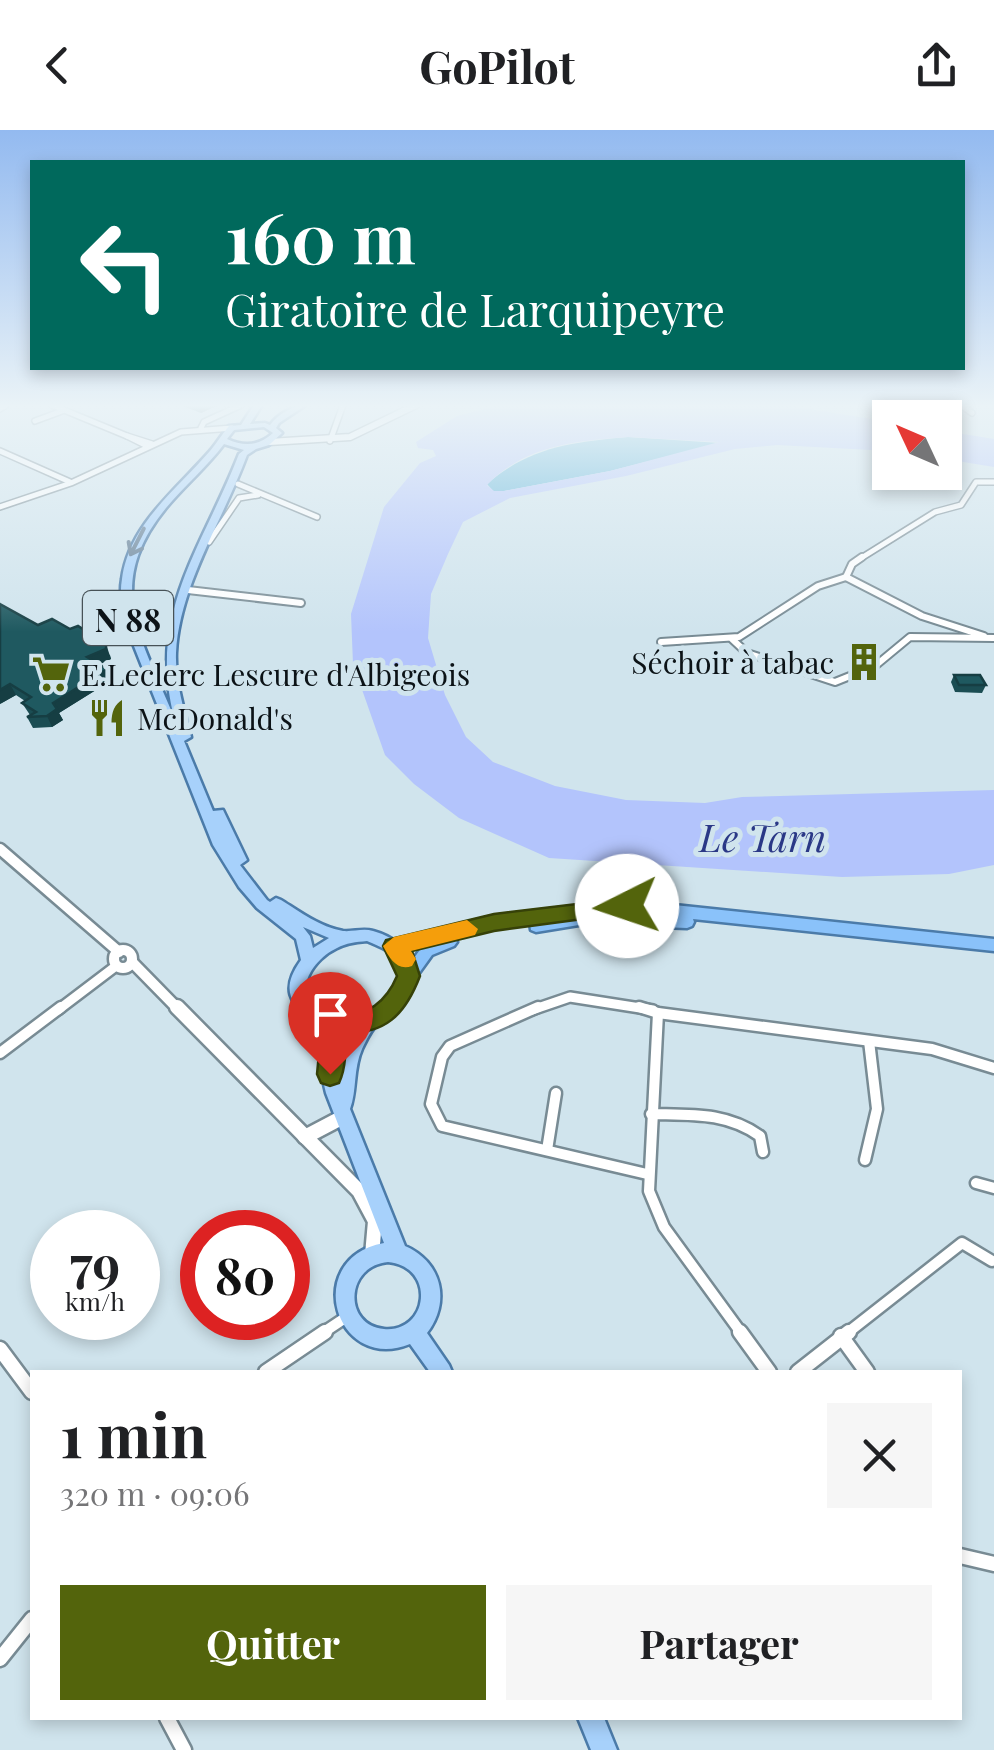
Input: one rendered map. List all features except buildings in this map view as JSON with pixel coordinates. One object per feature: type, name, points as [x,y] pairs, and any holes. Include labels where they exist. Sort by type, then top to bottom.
[{"type":"highway","points":[[394,946],[494,922],[627,906],[994,945]]},
{"type":"highway","points":[[408,976],[418,960],[439,945],[585,918],[674,920],[994,955]]},
{"type":"main road","name":"N 88","points":[[183,481],[137,540],[128,563],[124,600],[130,626],[217,838],[244,882],[303,936],[308,958]]},
{"type":"main road","name":"N 88","points":[[231,481],[194,558],[178,604],[172,673],[186,738],[248,877],[290,914],[316,929],[344,936]]},
{"type":"main road","points":[[186,738],[179,642],[188,590],[243,481]]},
{"type":"main road","points":[[315,1015],[341,1024],[370,1020],[398,1002],[408,976],[402,955],[394,946],[368,936],[344,936],[330,941],[308,958],[298,982],[300,994],[333,1041],[330,1074],[397,1251]]},
{"type":"main road","points":[[344,1117],[344,1069],[370,1020]]},
{"type":"main road","points":[[397,1251],[420,1264],[430,1290],[422,1319],[412,1330],[381,1340],[361,1333],[348,1316],[347,1286],[354,1272],[372,1254],[397,1251]]},
{"type":"main road","points":[[412,1330],[441,1370]]},
{"type":"main road","points":[[591,1720],[604,1750]]},
{"type":"street","points":[[66,481],[71,483]]},
{"type":"street","points":[[0,507],[76,481]]},
{"type":"street","points":[[846,577],[852,564],[933,513],[959,508],[976,482],[994,482]]},
{"type":"street","points":[[209,542],[243,486],[317,518]]},
{"type":"street","points":[[239,498],[261,495]]},
{"type":"street","points":[[661,642],[732,639],[769,622],[828,581],[846,577],[922,616],[994,638]]},
{"type":"street","points":[[188,590],[302,604]]},
{"type":"street","points":[[732,639],[747,653],[838,682],[874,666],[910,637],[974,640],[984,636]]},
{"type":"street","points":[[0,850],[114,954]]},
{"type":"street","points":[[0,1053],[114,954],[132,952],[132,962],[359,1191],[375,1220],[372,1254]]},
{"type":"street","points":[[647,1174],[442,1126],[431,1104],[442,1058],[450,1046],[563,998],[932,1050],[994,1068]]},
{"type":"street","points":[[658,1014],[649,1191],[664,1226],[768,1370]]},
{"type":"street","points":[[865,1160],[877,1118],[869,1041]]},
{"type":"street","points":[[547,1150],[556,1093]]},
{"type":"street","points":[[651,1114],[725,1116],[760,1136],[763,1152]]},
{"type":"street","points":[[305,1138],[344,1117]]},
{"type":"street","points":[[976,1183],[994,1188]]},
{"type":"street","points":[[800,1370],[962,1243],[992,1261]]},
{"type":"street","points":[[269,1370],[348,1316]]},
{"type":"street","points":[[840,1336],[866,1370]]},
{"type":"street","points":[[0,1349],[30,1389]]},
{"type":"street","points":[[962,1556],[994,1564]]},
{"type":"street","points":[[0,1659],[30,1622]]},
{"type":"street","points":[[168,1720],[184,1750]]},
{"type":"shaded area","points":[[492,481],[559,481],[494,492],[487,484]]},
{"type":"water","name":"Le Tarn","points":[[406,481],[492,481],[487,485],[494,491],[504,491],[559,481],[602,481],[510,498],[463,522],[431,594],[428,638],[445,695],[466,737],[493,762],[555,786],[626,800],[705,803],[742,797],[994,790],[994,865],[949,874],[842,877],[549,858],[459,818],[414,784],[385,755],[353,664],[351,614],[384,507]]},
{"type":"slow traffic","points":[[404,959],[394,946],[467,929]]},
{"type":"place","name":"Séchoir à tabac","points":[[864,662]]},
{"type":"place","name":"E.Leclerc Lescure d'Albigeois","points":[[51,674]]},
{"type":"place","name":"McDonald's","points":[[107,718]]},
{"type":"route","points":[[330,1074],[333,1041],[315,1015],[327,1021],[356,1024],[386,1013],[406,990],[408,976],[407,965],[394,946],[494,922],[601,906],[627,906]]}]
